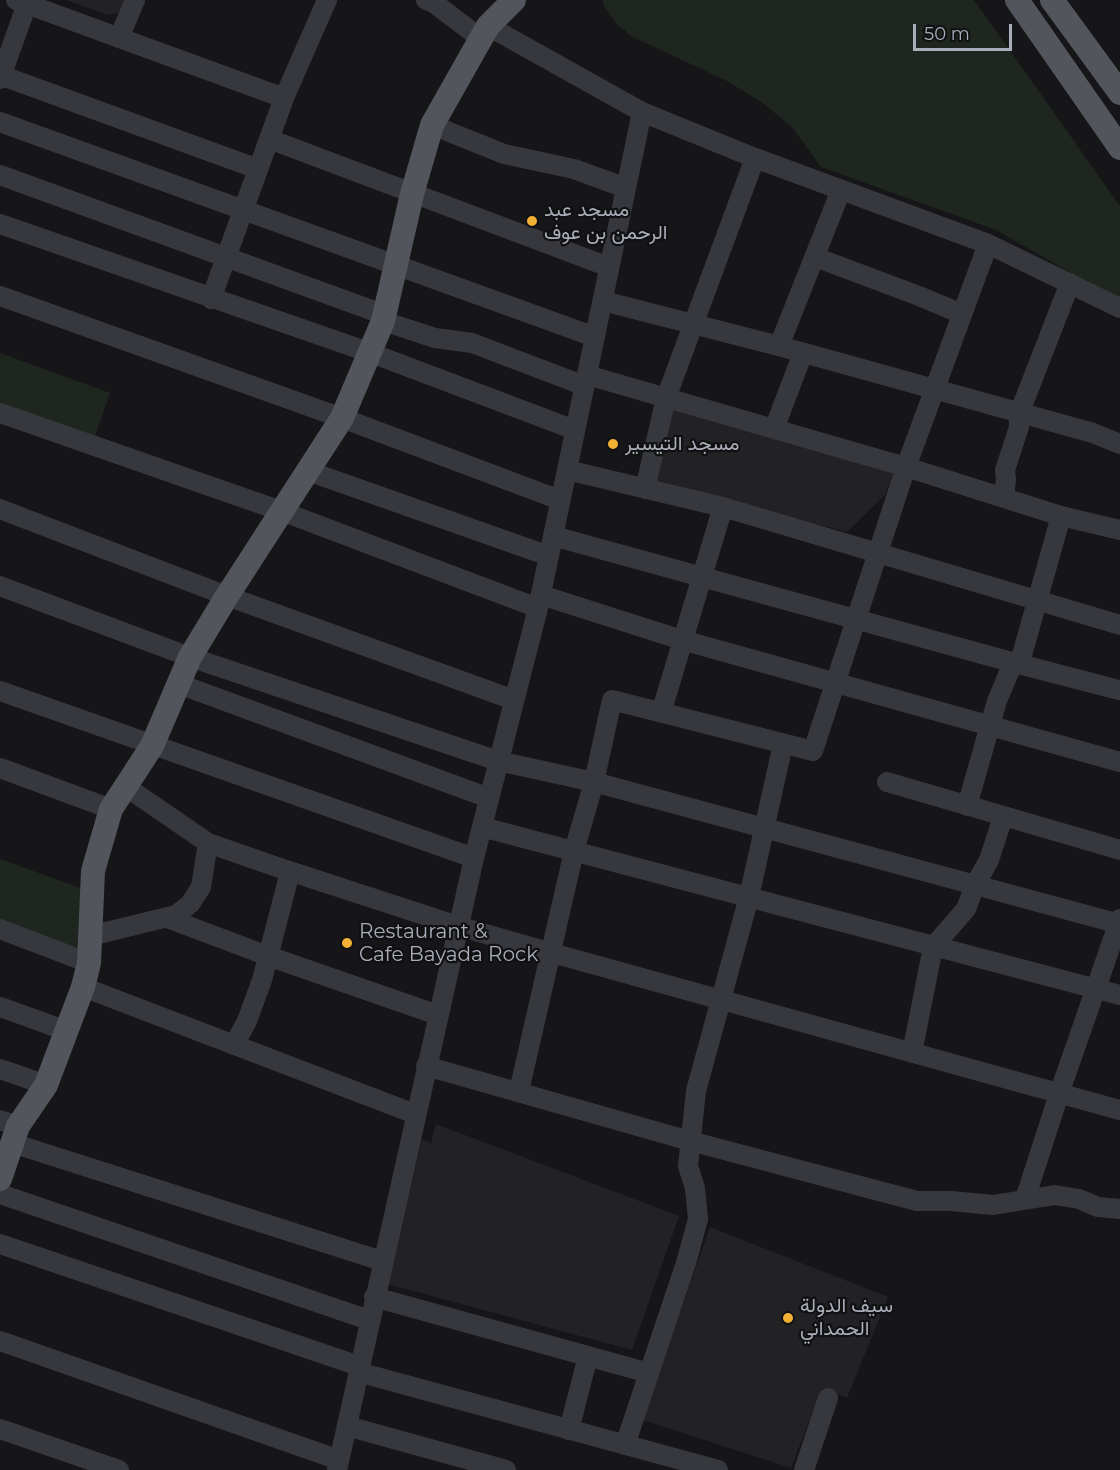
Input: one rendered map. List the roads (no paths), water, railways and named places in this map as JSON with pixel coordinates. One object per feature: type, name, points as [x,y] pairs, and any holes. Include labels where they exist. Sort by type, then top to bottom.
[{"type":"main road","points":[[0,1179],[10,1129],[46,1085],[83,987],[89,963],[93,871],[111,809],[152,746],[190,657],[342,418],[384,318],[412,194],[432,125],[484,32],[493,0]]},
{"type":"main road","points":[[484,32],[514,0]]},
{"type":"main road","points":[[1017,0],[1120,148]]},
{"type":"main road","points":[[1052,0],[1120,93]]},
{"type":"street","points":[[119,38],[135,0]]},
{"type":"street","points":[[211,299],[284,98],[327,0]]},
{"type":"street","points":[[426,0],[642,112],[755,158],[988,244],[1120,308]]},
{"type":"street","points":[[258,170],[0,77],[21,2],[284,98]]},
{"type":"street","points":[[0,1341],[338,1465],[458,926],[539,601],[642,112]]},
{"type":"street","points":[[0,122],[595,337]]},
{"type":"street","points":[[432,125],[504,153],[574,169],[626,188]]},
{"type":"street","points":[[269,140],[609,267]]},
{"type":"street","points":[[645,489],[666,398],[755,158]]},
{"type":"street","points":[[0,175],[226,257],[435,338],[472,343],[586,380],[666,398],[906,467],[1061,516],[1120,530]]},
{"type":"street","points":[[779,346],[841,190]]},
{"type":"street","points":[[0,224],[371,353],[575,430]]},
{"type":"street","points":[[519,1091],[574,851],[594,782],[612,700],[813,751],[906,467],[988,244]]},
{"type":"street","points":[[815,257],[962,314]]},
{"type":"street","points":[[1004,498],[1005,470],[1019,427],[1020,414],[1070,283]]},
{"type":"street","points":[[0,296],[342,418],[561,500]]},
{"type":"street","points":[[603,301],[779,346],[1093,433],[1120,444]]},
{"type":"street","points":[[774,429],[803,353]]},
{"type":"street","points":[[0,412],[539,601],[1120,762]]},
{"type":"street","points":[[567,470],[723,507],[1120,625]]},
{"type":"street","points":[[308,471],[549,556]]},
{"type":"street","points":[[661,713],[723,507]]},
{"type":"street","points":[[0,509],[227,596],[514,700]]},
{"type":"street","points":[[967,806],[997,701],[1010,670],[1022,655],[1061,516]]},
{"type":"street","points":[[553,536],[1119,690]]},
{"type":"street","points":[[0,586],[190,657],[498,761],[594,782],[1119,922],[1025,1199]]},
{"type":"street","points":[[179,684],[489,798]]},
{"type":"street","points":[[0,691],[474,858]]},
{"type":"street","points":[[625,1446],[699,1219],[688,1166],[696,1091],[749,897],[783,744]]},
{"type":"street","points":[[0,768],[111,809]]},
{"type":"street","points":[[887,782],[1120,850]]},
{"type":"street","points":[[125,786],[208,843],[290,872],[458,926],[552,953],[1120,1110]]},
{"type":"street","points":[[912,1053],[933,947],[966,909],[975,885],[989,860],[1003,817]]},
{"type":"street","points":[[482,827],[1120,995]]},
{"type":"street","points":[[90,936],[167,918],[176,915],[190,904],[201,887],[208,843]]},
{"type":"street","points":[[234,1045],[251,1011],[262,980],[290,872]]},
{"type":"street","points":[[167,918],[438,1015]]},
{"type":"street","points":[[0,929],[89,963]]},
{"type":"street","points":[[83,987],[415,1114]]},
{"type":"street","points":[[0,1007],[67,1031]]},
{"type":"street","points":[[426,1066],[690,1141],[917,1201],[993,1205],[1054,1195],[1078,1199],[1098,1207],[1120,1209]]},
{"type":"street","points":[[0,1069],[46,1085]]},
{"type":"street","points":[[10,1129],[382,1262]]},
{"type":"street","points":[[0,1194],[369,1320]]},
{"type":"street","points":[[0,1244],[359,1369],[625,1446],[718,1470]]},
{"type":"street","points":[[374,1297],[649,1373]]},
{"type":"street","points":[[569,1430],[588,1356]]},
{"type":"street","points":[[804,1470],[828,1398]]},
{"type":"street","points":[[346,1426],[506,1470]]},
{"type":"street","points":[[0,1428],[119,1470]]},
{"type":"place","name":"مسجد عبد الرحمن بن عوف","points":[[532,221]]},
{"type":"place","name":"مسجد التيسير","points":[[613,444]]},
{"type":"place","name":"Restaurant & Cafe Bayada Rock","points":[[347,943]]},
{"type":"place","name":"سيف الدولة الحمداني","points":[[788,1318]]}]
